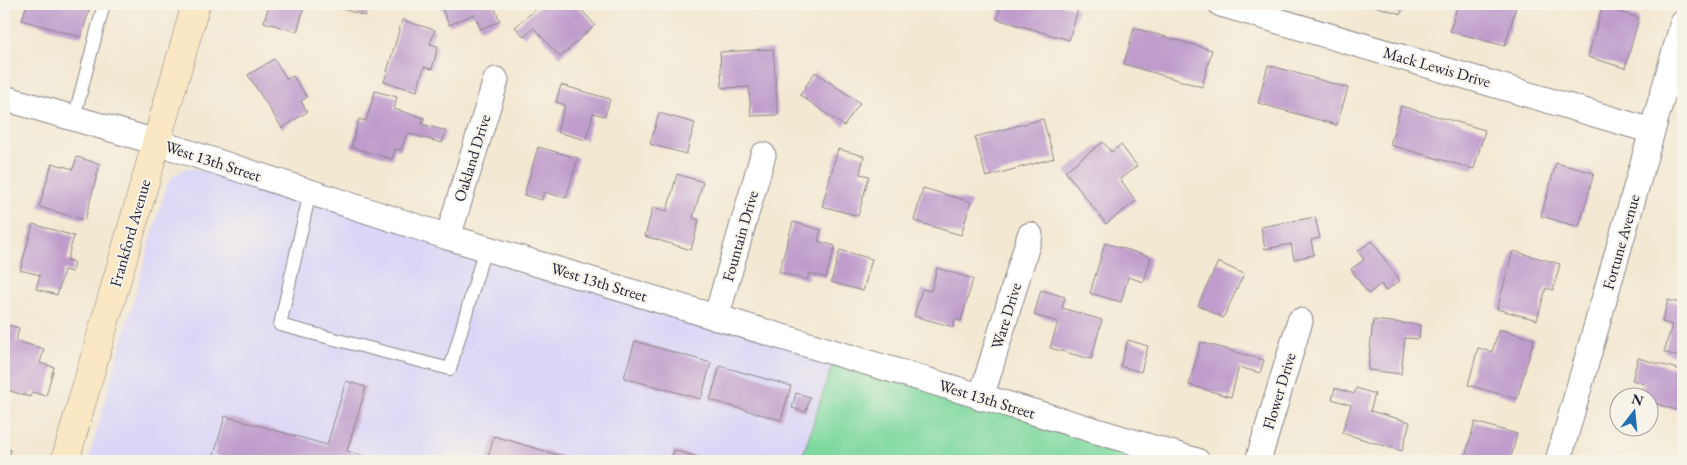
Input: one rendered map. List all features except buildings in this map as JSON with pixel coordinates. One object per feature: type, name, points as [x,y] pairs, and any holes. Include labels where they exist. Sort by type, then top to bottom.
[{"type":"main road","name":"Frankford Avenue","points":[[65,461],[196,4]]},
{"type":"street","name":"Mack Lewis Drive","points":[[1221,4],[1652,131]]},
{"type":"street","name":"Fortune Avenue","points":[[1558,461],[1683,23]]},
{"type":"street","name":"Oakland Drive","points":[[448,237],[496,80]]},
{"type":"street","name":"West 13th Street","points":[[4,98],[156,142],[448,237],[1197,461]]},
{"type":"street","name":"Fountain Drive","points":[[716,318],[763,155]]},
{"type":"street","name":"Ware Drive","points":[[982,398],[1030,235]]},
{"type":"street","name":"Flower Drive","points":[[1258,461],[1300,321]]},
{"type":"lane","points":[[74,118],[104,4]]},
{"type":"lane","points":[[310,192],[280,325],[450,370],[485,248]]},
{"type":"shaded area","points":[[186,168],[200,169],[834,359],[801,461],[88,461],[166,186],[173,176]]},
{"type":"green space","points":[[834,359],[1177,461],[801,461]]}]
